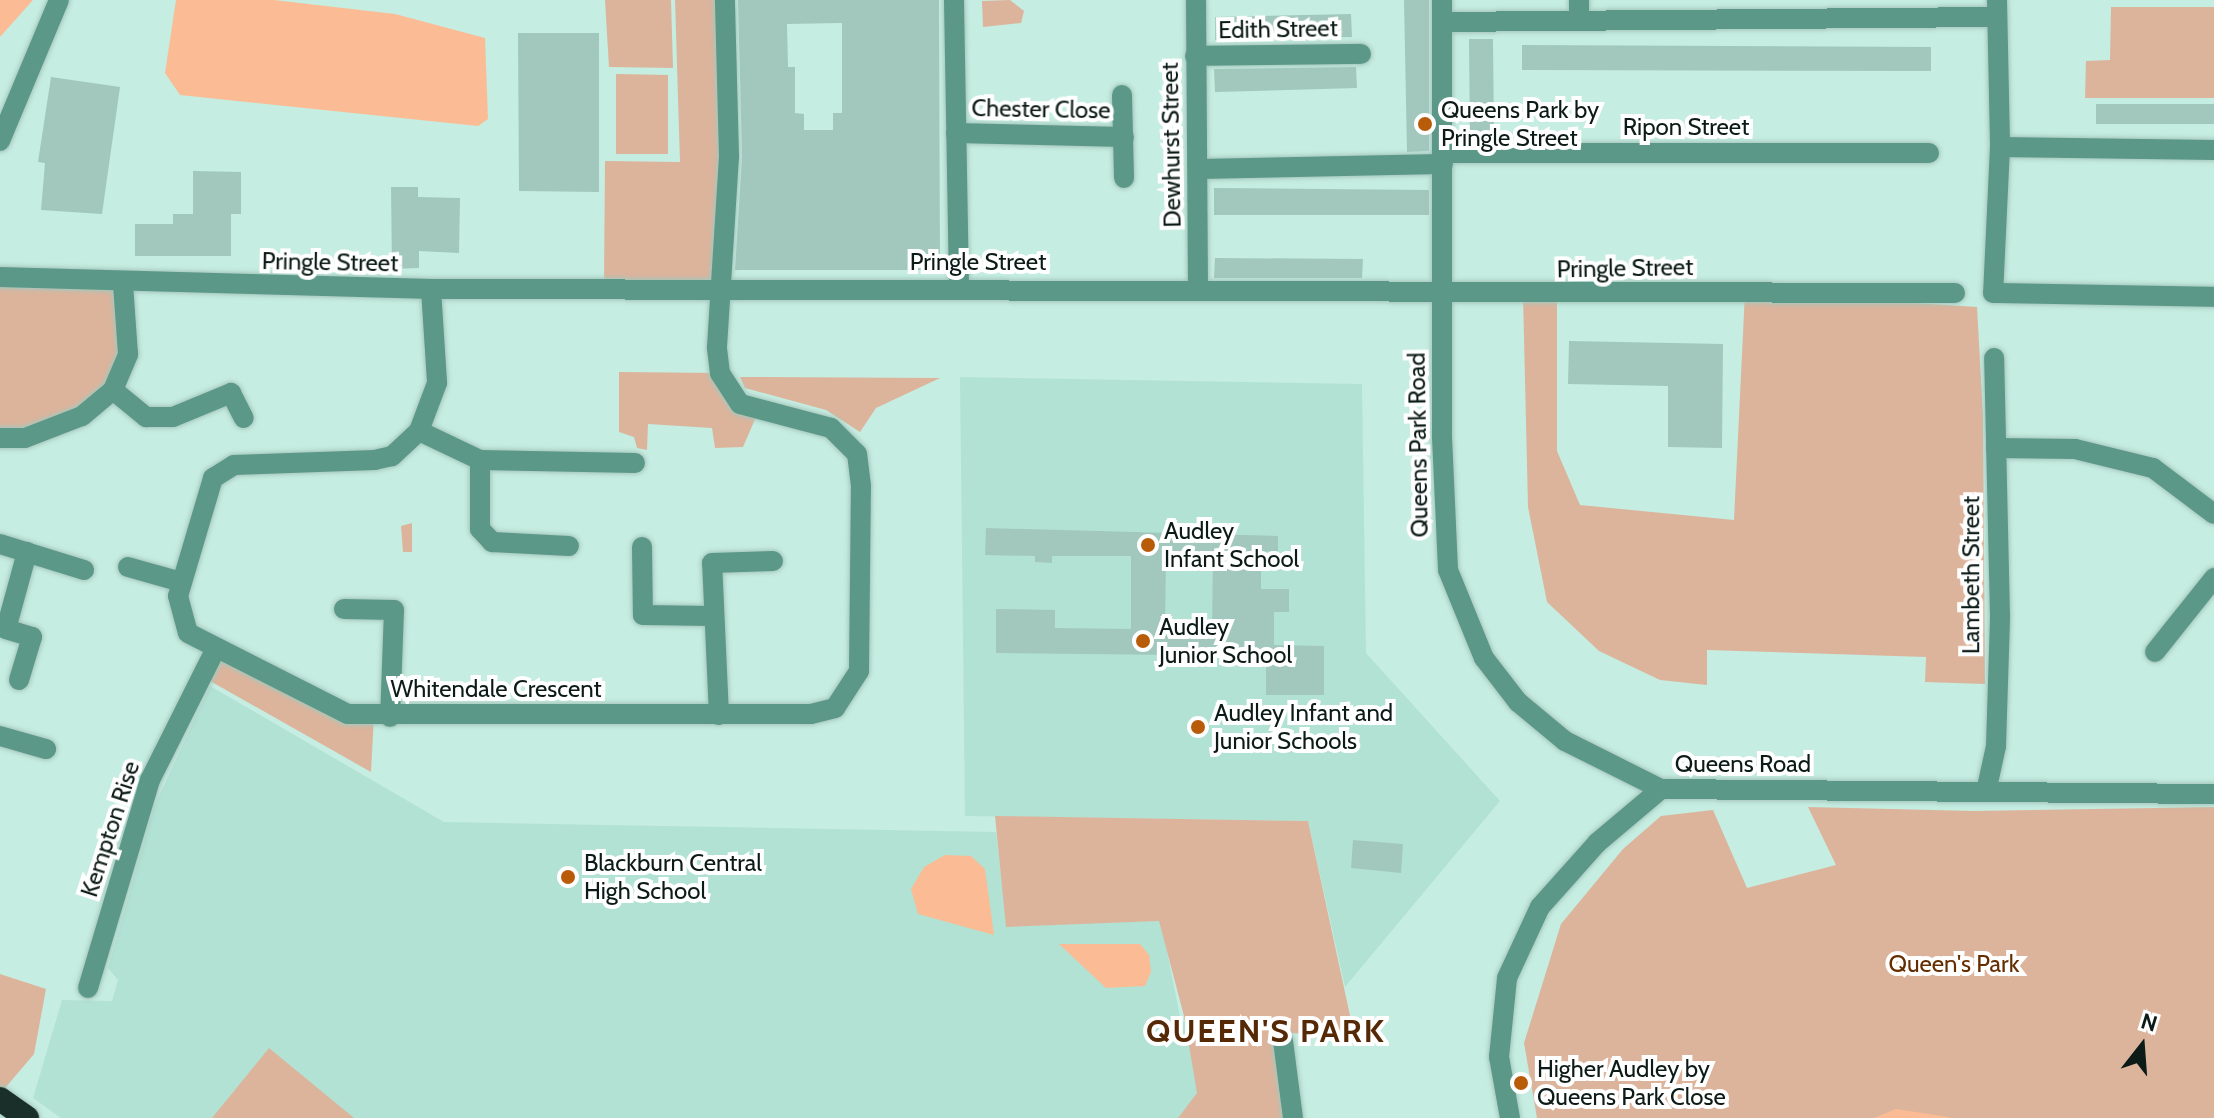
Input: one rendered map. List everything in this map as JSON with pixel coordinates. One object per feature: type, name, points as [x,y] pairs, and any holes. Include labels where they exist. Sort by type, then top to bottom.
[{"type":"highway","points":[[0,1099],[27,1118]]},
{"type":"street","points":[[0,141],[59,0]]},
{"type":"street","points":[[724,287],[729,157],[725,0]]},
{"type":"street","name":"Chester Close","points":[[954,0],[959,287]]},
{"type":"street","name":"Dewhurst Street","points":[[1196,0],[1198,290]]},
{"type":"street","name":"Queens Park Road","points":[[1442,0],[1442,295],[1448,570],[1463,617],[1484,658],[1518,702],[1565,741],[1661,789]]},
{"type":"street","points":[[1579,0],[1579,21]]},
{"type":"street","points":[[1442,22],[1579,21],[1997,8],[2000,147],[1993,293],[2214,297]]},
{"type":"street","name":"Edith Street","points":[[1195,56],[1361,54]]},
{"type":"street","name":"Chester Close","points":[[1122,95],[1124,178]]},
{"type":"street","name":"Chester Close","points":[[956,133],[1124,137]]},
{"type":"street","points":[[2000,147],[2214,150]]},
{"type":"street","name":"Ripon Street","points":[[1198,169],[1443,159],[1929,153]]},
{"type":"street","name":"Pringle Street","points":[[0,277],[123,284],[431,289],[959,287],[1442,295],[1955,293]]},
{"type":"street","points":[[0,438],[25,438],[82,416],[113,390],[128,354],[123,284]]},
{"type":"street","name":"Whitendale Crescent","points":[[431,289],[437,383],[419,431],[392,456],[375,460],[234,465],[213,478],[181,582],[180,618],[188,633],[348,714],[390,717],[811,714],[835,708],[856,679],[861,632],[861,478],[857,454],[831,428],[749,407],[729,392],[717,347],[724,287]]},
{"type":"street","name":"Lambeth Street","points":[[1986,792],[1996,746],[2000,616],[1994,358]]},
{"type":"street","points":[[113,390],[146,417],[173,417],[231,393],[244,418]]},
{"type":"street","points":[[419,431],[480,460],[635,463]]},
{"type":"street","points":[[1996,448],[2075,449],[2153,468],[2214,514]]},
{"type":"street","points":[[480,460],[480,529],[492,542],[569,546]]},
{"type":"street","points":[[0,544],[84,570]]},
{"type":"street","points":[[642,547],[643,615],[712,616]]},
{"type":"street","points":[[19,680],[32,637],[6,629],[27,552]]},
{"type":"street","points":[[719,715],[712,616],[712,563],[773,561]]},
{"type":"street","points":[[128,567],[181,582]]},
{"type":"street","points":[[2155,652],[2214,578]]},
{"type":"street","points":[[344,609],[394,610],[390,717]]},
{"type":"street","name":"Kempton Rise","points":[[88,988],[150,780],[216,648]]},
{"type":"street","points":[[0,736],[46,749]]},
{"type":"street","name":"Queens Road","points":[[1510,1118],[1499,1057],[1507,978],[1540,907],[1597,843],[1661,789],[2214,794]]},
{"type":"street","points":[[1283,1041],[1293,1118]]},
{"type":"shaded area","points":[[0,0],[33,0],[0,37]]},
{"type":"shaded area","points":[[176,0],[274,0],[395,14],[485,38],[488,119],[478,126],[180,95],[165,73]]},
{"type":"shaded area","name":"Audley Infant and Junior Schools","points":[[960,377],[1362,384],[1366,653],[1500,801],[1345,987],[1308,821],[965,816]]},
{"type":"shaded area","name":"Blackburn Central High School","points":[[210,686],[444,822],[996,832],[1007,923],[1161,921],[1181,1022],[1249,1021],[1248,1118],[61,1118],[33,1098],[62,1000],[112,1001],[118,980],[108,968],[154,807]]},
{"type":"shaded area","points":[[945,855],[971,856],[985,869],[994,935],[918,914],[911,889],[924,867]]},
{"type":"shaded area","points":[[1059,944],[1140,944],[1149,955],[1151,972],[1145,986],[1106,988]]},
{"type":"shaded area","points":[[1896,1109],[1948,1117],[1950,1118],[1874,1118]]},
{"type":"green space","points":[[605,0],[671,0],[673,68],[609,67]]},
{"type":"green space","points":[[675,0],[720,0],[724,287],[604,285],[605,161],[680,162]]},
{"type":"green space","points":[[1010,0],[1024,11],[1021,23],[983,27],[982,1]]},
{"type":"green space","points":[[2111,7],[2214,7],[2214,98],[2085,98],[2086,61],[2110,60]]},
{"type":"green space","points":[[616,74],[668,75],[668,154],[616,154]]},
{"type":"green space","points":[[0,277],[123,284],[128,354],[82,416],[0,438]]},
{"type":"green space","points":[[1745,292],[1977,307],[1983,415],[1985,684],[1925,682],[1926,657],[1707,650],[1707,685],[1660,680],[1599,651],[1547,602],[1528,507],[1523,296],[1557,296],[1557,451],[1580,505],[1734,520]]},
{"type":"green space","points":[[619,372],[720,373],[759,410],[743,447],[715,448],[712,428],[648,424],[647,450],[637,448],[634,437],[619,432]]},
{"type":"green space","points":[[740,377],[940,378],[876,408],[860,432],[826,410],[745,388]]},
{"type":"green space","points":[[412,523],[412,552],[403,552],[401,526]]},
{"type":"green space","points":[[216,648],[374,716],[371,772],[203,677]]},
{"type":"green space","name":"Queen's Park","points":[[1808,807],[1974,811],[2214,807],[2214,1118],[1537,1118],[1524,1043],[1561,924],[1623,849],[1661,816],[1713,810],[1747,888],[1836,865]]},
{"type":"green space","points":[[995,816],[1308,821],[1354,1034],[1270,1033],[1293,1118],[1178,1118],[1197,1093],[1184,1016],[1159,921],[1006,927]]},
{"type":"green space","points":[[0,974],[46,989],[34,1054],[0,1094]]},
{"type":"green space","points":[[269,1048],[354,1118],[212,1118]]},
{"type":"building","points":[[738,0],[939,0],[940,270],[735,270],[742,157]],"holes":[[[842,23],[842,113],[833,113],[833,130],[804,130],[804,114],[795,113],[795,67],[788,67],[787,24]]]},
{"type":"building","points":[[1404,0],[1429,0],[1429,151],[1407,152]]},
{"type":"building","points":[[1351,14],[1352,37],[1215,40],[1215,17]]},
{"type":"building","points":[[518,33],[599,33],[599,192],[519,191]]},
{"type":"building","points":[[1469,39],[1493,39],[1494,140],[1470,140]]},
{"type":"building","points":[[1522,45],[1931,47],[1931,71],[1522,70]]},
{"type":"building","points":[[1356,67],[1357,88],[1215,92],[1214,69]]},
{"type":"building","points":[[51,77],[120,87],[102,214],[41,210],[45,163],[38,162]]},
{"type":"building","points":[[2096,104],[2214,104],[2214,124],[2096,124]]},
{"type":"building","points":[[193,171],[241,172],[241,214],[231,214],[231,256],[135,256],[135,224],[173,224],[173,214],[193,214]]},
{"type":"building","points":[[391,187],[418,187],[418,197],[460,198],[459,253],[419,251],[419,268],[392,269]]},
{"type":"building","points":[[1214,188],[1429,190],[1429,215],[1214,215]]},
{"type":"building","points":[[1215,258],[1363,259],[1362,278],[1214,278]]},
{"type":"building","points":[[1569,341],[1723,344],[1722,448],[1668,447],[1668,386],[1568,384]]},
{"type":"building","points":[[986,528],[1278,536],[1278,551],[1261,552],[1261,589],[1289,589],[1289,612],[1274,612],[1274,645],[1324,646],[1324,695],[1266,695],[1266,656],[996,653],[996,609],[1055,610],[1055,628],[1131,629],[1131,556],[1052,556],[1052,563],[1035,562],[1035,556],[985,555]],"holes":[[[1166,557],[1213,557],[1212,630],[1165,630]]]},
{"type":"building","points":[[1353,840],[1403,844],[1401,873],[1351,868]]},
{"type":"place","name":"Queens Park by Pringle Street","points":[[1425,124]]},
{"type":"place","name":"Audley Infant School","points":[[1148,545]]},
{"type":"place","name":"Audley Junior School","points":[[1143,641]]},
{"type":"place","name":"Audley Infant and Junior Schools","points":[[1198,727]]},
{"type":"place","name":"Blackburn Central High School","points":[[568,877]]},
{"type":"place","name":"Higher Audley by Queens Park Close","points":[[1521,1083]]},
{"type":"district","name":"QUEEN'S PARK","points":[[1266,1031]]}]
